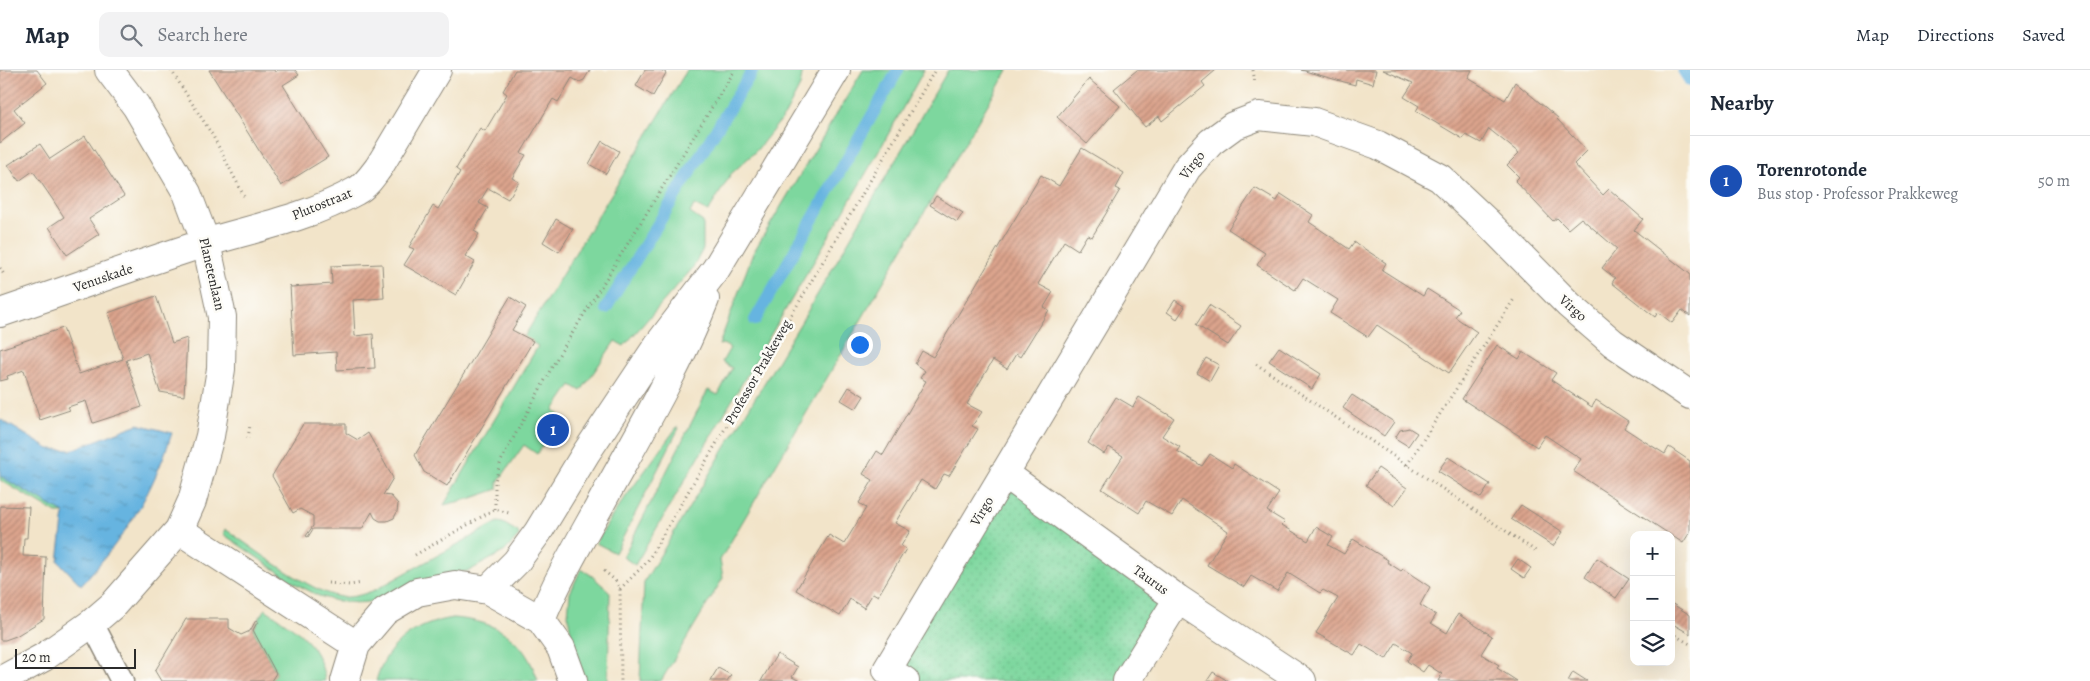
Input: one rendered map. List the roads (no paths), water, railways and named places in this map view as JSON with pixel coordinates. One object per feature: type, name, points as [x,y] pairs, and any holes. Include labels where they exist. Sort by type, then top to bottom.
[{"type":"street","name":"Planetenlaan","points":[[0,681],[44,657],[114,605],[179,530],[192,500],[210,436],[221,370],[222,317],[206,243],[188,193],[136,106],[109,70]]},
{"type":"street","name":"Plutostraat","points":[[206,243],[261,228],[357,191],[369,181],[379,167],[437,70]]},
{"type":"street","points":[[488,590],[516,562],[538,532],[586,453],[658,345],[716,269],[836,70]]},
{"type":"street","name":"Virgo","points":[[905,681],[887,670],[1186,168],[1211,142],[1233,126],[1259,116],[1314,122],[1378,145],[1440,178],[1569,304],[1613,343],[1690,395]]},
{"type":"street","name":"Venuskade","points":[[0,313],[206,243]]},
{"type":"street","points":[[541,620],[555,586],[572,553],[607,492],[691,334],[716,269]]},
{"type":"street","name":"Taurus","points":[[1004,473],[1178,599],[1302,681]]},
{"type":"street","points":[[179,530],[356,644]]},
{"type":"street","points":[[345,681],[356,644],[385,611],[417,592],[455,585],[488,590],[541,620],[561,648],[573,681]]},
{"type":"street","points":[[1127,681],[1178,599]]},
{"type":"lane","points":[[92,623],[122,681]]},
{"type":"water","points":[[0,419],[49,449],[72,450],[138,424],[172,433],[156,476],[136,514],[111,550],[81,585],[58,561],[64,513],[0,476]]},
{"type":"waterway","points":[[606,308],[753,70]]},
{"type":"waterway","points":[[755,320],[898,70]]},
{"type":"waterway","points":[[1683,70],[1690,81]]},
{"type":"place","name":"Torenrotonde","points":[[553,430]]}]
